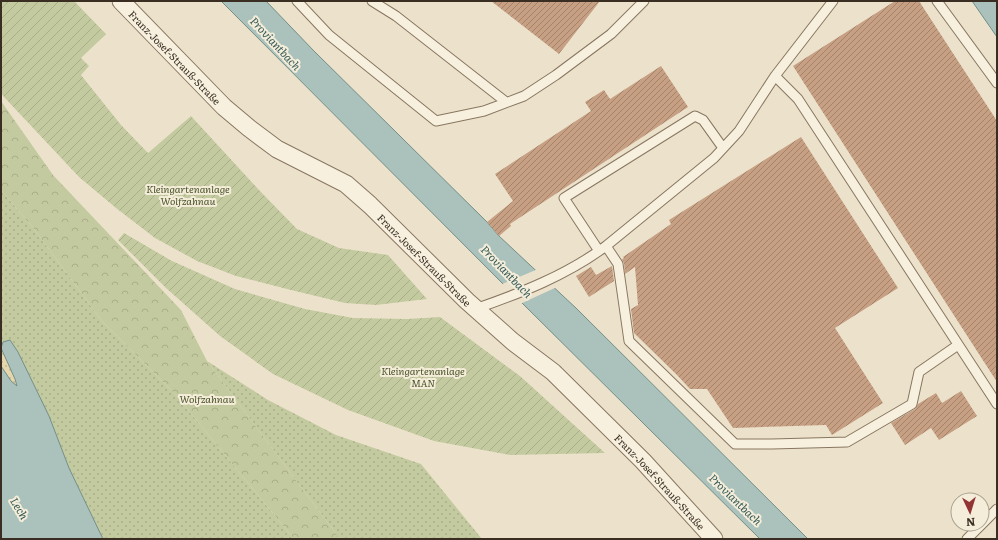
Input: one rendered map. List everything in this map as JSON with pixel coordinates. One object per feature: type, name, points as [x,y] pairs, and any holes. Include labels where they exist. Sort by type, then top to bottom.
[{"type":"street","name":"Franz-Josef-Strauß-Straße","points":[[121,1],[224,107],[249,128],[277,149],[346,184],[370,205],[475,309],[512,341],[553,372],[643,460],[714,539]]},
{"type":"lane","points":[[297,1],[329,35],[436,121],[484,111],[524,96],[556,75],[611,34],[644,1]]},
{"type":"lane","points":[[372,1],[396,16],[506,102]]},
{"type":"lane","points":[[475,309],[528,290],[590,258],[714,158],[739,131],[775,76],[833,1]]},
{"type":"lane","points":[[937,1],[997,83]]},
{"type":"lane","points":[[775,76],[798,99],[997,404]]},
{"type":"lane","points":[[723,148],[703,120],[695,116],[564,198],[603,248],[618,264],[629,341],[735,444],[847,442],[912,404],[919,372],[958,345]]},
{"type":"green space","name":"Kleingartenanlage Wolfzahnau","points":[[1,1],[74,1],[106,34],[81,58],[89,66],[81,75],[121,125],[148,153],[191,116],[297,229],[339,248],[388,255],[427,299],[376,305],[345,303],[236,276],[197,261],[155,238],[79,177],[1,93]]},
{"type":"green space","name":"Wolfzahnau","points":[[1,101],[53,175],[181,310],[207,361],[340,539],[294,539],[175,394],[102,321],[34,229],[1,190]]},
{"type":"green space","points":[[1,190],[34,229],[102,321],[175,394],[294,539],[103,539],[69,468],[49,416],[18,352],[10,340],[3,342],[1,348]]},
{"type":"green space","name":"Kleingartenanlage MAN","points":[[124,233],[172,261],[235,289],[305,309],[353,318],[407,319],[440,317],[520,376],[605,453],[510,455],[434,441],[348,410],[273,374],[220,336],[166,288],[118,240]]},
{"type":"green space","points":[[207,361],[268,400],[336,435],[421,464],[482,539],[340,539]]},
{"type":"sand","points":[[1,348],[15,379],[17,387],[1,366]]},
{"type":"water","name":"Proviantbach","points":[[221,1],[266,1],[314,51],[487,222],[499,236],[577,309],[808,539],[760,539]]},
{"type":"water","points":[[972,1],[997,1],[997,37]]},
{"type":"water","name":"Lech","points":[[10,340],[18,352],[49,416],[69,468],[103,539],[1,539],[1,366],[11,381],[17,386],[1,348],[3,342]]},
{"type":"pier","points":[[538,269],[557,287],[520,304],[500,285]]},
{"type":"building","points":[[491,1],[600,1],[559,54]]},
{"type":"building","points":[[895,1],[919,1],[997,121],[997,382],[793,66]]},
{"type":"building","points":[[661,66],[688,107],[510,224],[511,226],[499,236],[487,222],[513,201],[495,174],[591,111],[585,102],[604,90],[610,99]]},
{"type":"building","points":[[801,137],[898,288],[835,328],[883,403],[832,435],[826,425],[733,428],[707,389],[690,389],[634,333],[631,309],[638,305],[635,267],[625,274],[624,263],[622,260],[624,258],[623,257],[671,224],[669,220]]},
{"type":"building","points":[[612,266],[614,281],[589,297],[576,276],[591,267],[596,275]]},
{"type":"building","points":[[961,391],[977,416],[939,440],[931,428],[905,445],[891,423],[915,409],[918,404],[936,393],[942,403]]}]
